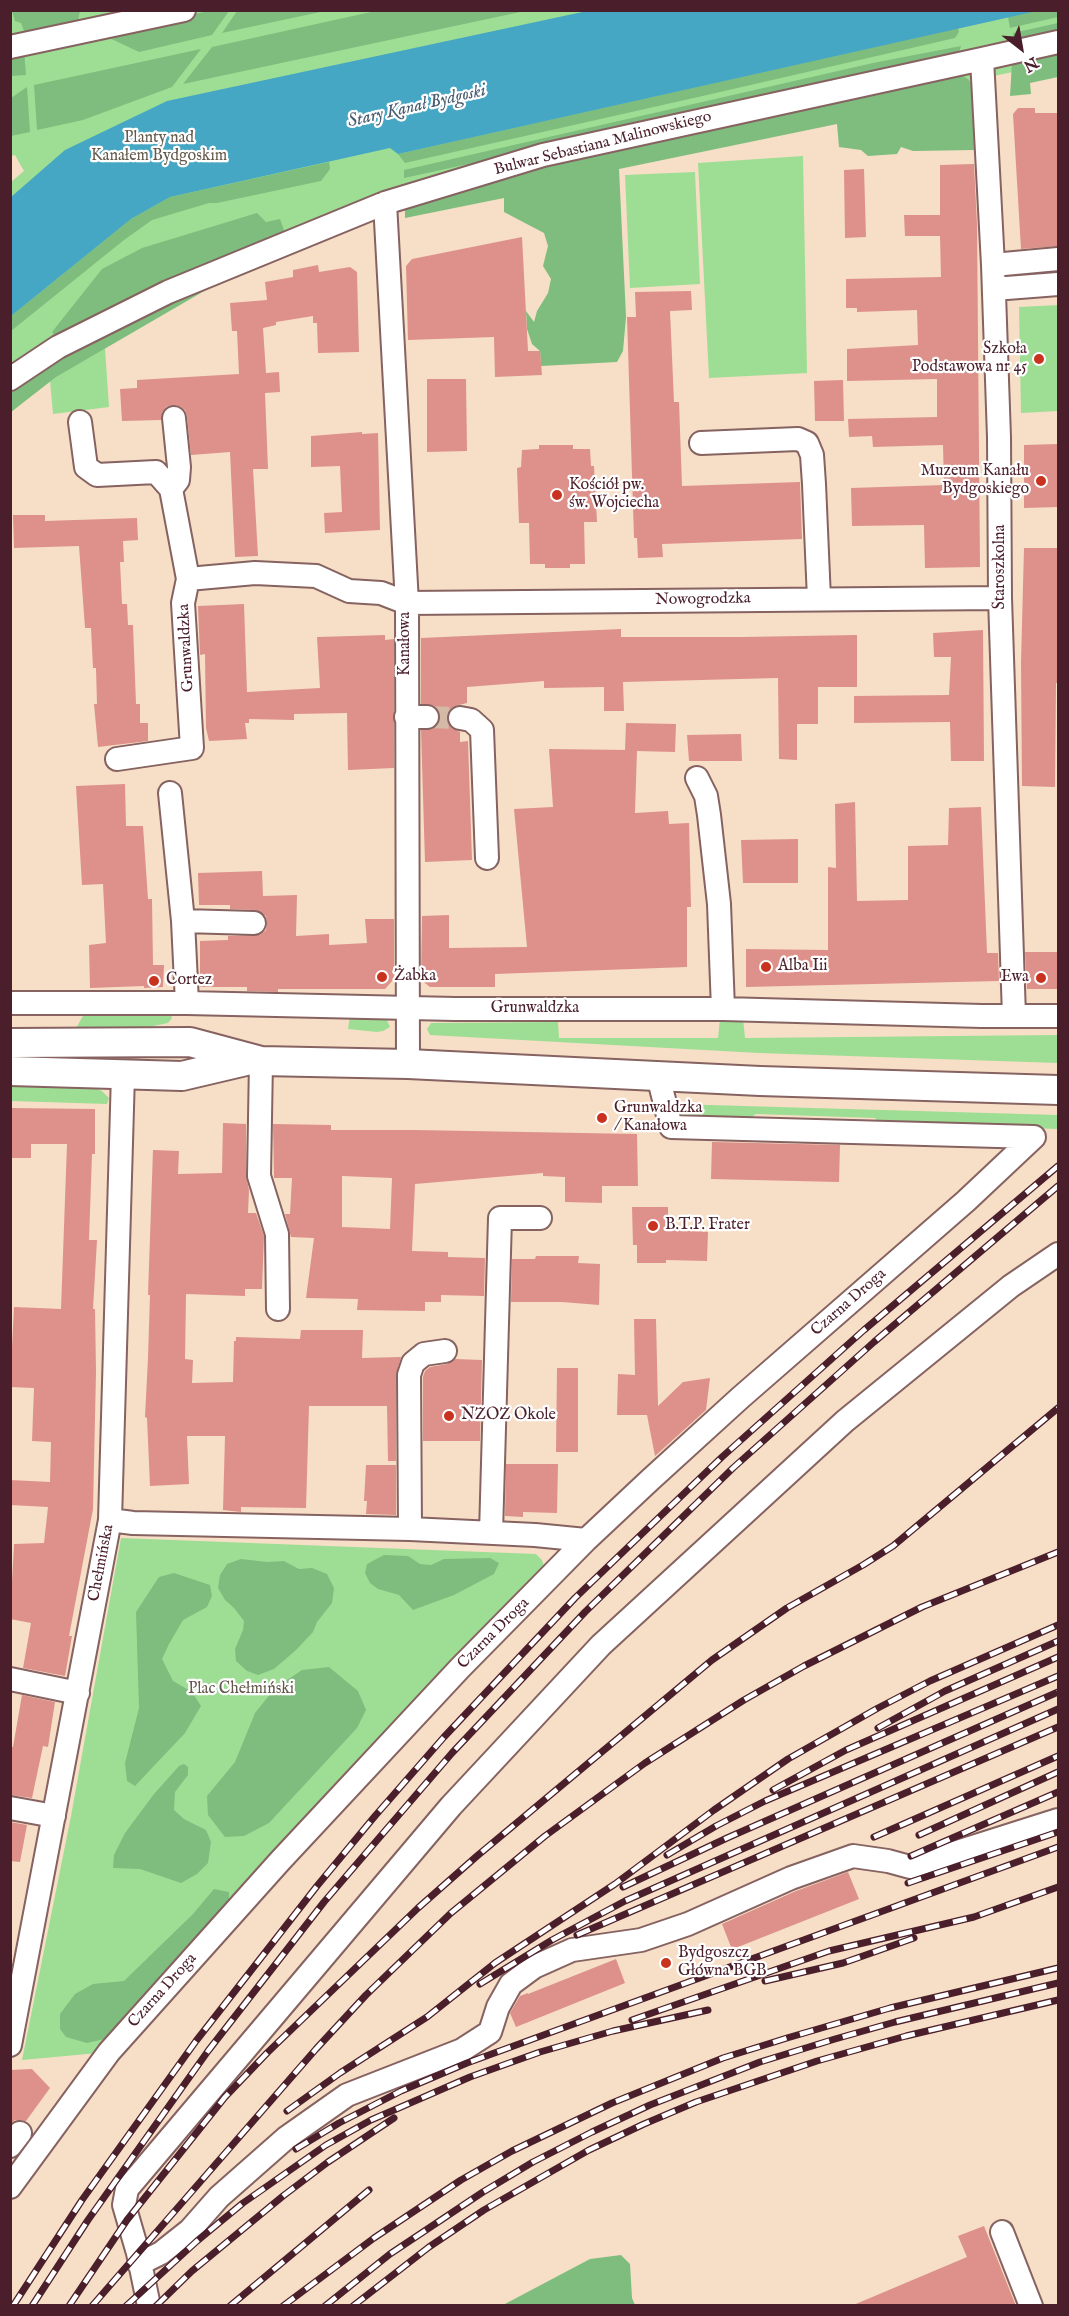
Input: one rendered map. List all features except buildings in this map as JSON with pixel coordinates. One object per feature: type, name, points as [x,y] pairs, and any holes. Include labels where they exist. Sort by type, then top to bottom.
[{"type":"main road","points":[[10,1043],[190,1042],[256,1060]]},
{"type":"main road","points":[[10,1071],[182,1076],[256,1060],[1059,1090]]},
{"type":"street","points":[[10,47],[184,10]]},
{"type":"street","name":"Bulwar Sebastiana Malinowskiego","points":[[10,379],[58,347],[168,292],[543,155],[1059,42]]},
{"type":"street","name":"Staroszkolna","points":[[982,59],[999,437],[1000,597],[1014,1016]]},
{"type":"street","name":"Kanałowa","points":[[386,214],[406,603],[416,717],[406,976],[408,1064]]},
{"type":"street","points":[[993,265],[1059,259]]},
{"type":"street","points":[[994,289],[1059,284]]},
{"type":"street","points":[[81,422],[86,467],[97,475],[156,472],[171,489],[178,480],[179,467],[174,418]]},
{"type":"street","points":[[702,443],[798,439],[807,443],[812,455],[819,599]]},
{"type":"street","name":"Grunwaldzka","points":[[117,759],[192,748],[183,603],[188,579],[171,489]]},
{"type":"street","points":[[188,579],[255,573],[316,576],[349,591],[381,592],[406,603]]},
{"type":"street","name":"Nowogrodzka","points":[[406,603],[1000,597]]},
{"type":"street","points":[[460,718],[471,720],[483,730],[487,858]]},
{"type":"street","points":[[697,778],[706,796],[709,815],[719,904],[723,1009]]},
{"type":"street","points":[[170,793],[183,921],[187,1003]]},
{"type":"street","points":[[183,921],[254,923]]},
{"type":"street","name":"Grunwaldzka","points":[[10,1003],[187,1003],[408,1009],[723,1009],[1059,1016]]},
{"type":"street","points":[[256,1060],[259,1176],[277,1234],[278,1309]]},
{"type":"street","name":"Chełmińska","points":[[10,2044],[110,1520],[123,1074]]},
{"type":"street","name":"Czarna Droga","points":[[10,2187],[103,2060],[141,2016],[280,1861],[460,1668],[586,1540],[740,1398],[966,1201],[1034,1137],[671,1127],[658,1076]]},
{"type":"street","points":[[491,1533],[500,1218],[540,1218]]},
{"type":"street","points":[[149,2306],[124,2205],[127,2189],[458,1798],[601,1645],[837,1429],[1011,1286],[1059,1254]]},
{"type":"street","points":[[410,1529],[409,1375],[413,1363],[424,1354],[445,1351]]},
{"type":"street","points":[[110,1520],[133,1523],[410,1529],[586,1540]]},
{"type":"street","points":[[10,1679],[78,1693]]},
{"type":"street","points":[[10,1808],[54,1816]]},
{"type":"street","points":[[140,2264],[160,2253],[190,2230],[219,2197],[286,2138],[346,2096],[462,2050],[490,2032],[498,2007],[511,1984],[534,1967],[573,1950],[641,1940],[688,1924],[791,1878],[853,1856],[910,1867],[1059,1820]]},
{"type":"street","points":[[1002,2232],[1031,2306]]},
{"type":"green space","points":[[237,10],[325,11],[222,33]]},
{"type":"green space","points":[[380,10],[525,11],[183,84],[212,47]]},
{"type":"green space","points":[[1037,10],[1058,11],[1058,17],[1010,28],[1008,17]]},
{"type":"green space","name":"Planty nad Kanałem Bydgoskim","points":[[11,11],[1058,11],[1058,63],[505,174],[262,257],[105,348],[109,407],[53,414],[50,381],[11,412],[11,182],[24,171],[15,155],[11,156]]},
{"type":"green space","points":[[12,11],[80,11],[76,30],[31,32],[24,31],[21,23],[15,21]]},
{"type":"green space","points":[[209,11],[229,11],[212,35],[139,52],[101,34]]},
{"type":"green space","points":[[1058,23],[1058,34],[1046,33],[1015,44],[1013,33]]},
{"type":"green space","points":[[958,28],[959,32],[955,38],[405,163],[398,154]]},
{"type":"green space","points":[[961,46],[957,58],[404,178],[404,170],[873,63]]},
{"type":"green space","points":[[1058,48],[1058,77],[1030,83],[1031,94],[1010,96],[1012,62]]},
{"type":"green space","points":[[24,49],[26,75],[11,76],[11,51]]},
{"type":"green space","points":[[201,49],[172,87],[83,120],[37,130],[34,85]]},
{"type":"green space","points":[[956,72],[973,85],[974,150],[913,151],[901,147],[897,154],[868,156],[861,150],[839,147],[837,124],[619,169],[626,317],[623,351],[617,362],[541,366],[540,351],[532,344],[527,329],[526,311],[534,322],[537,311],[548,293],[551,279],[543,266],[548,246],[544,233],[504,212],[504,198],[405,218],[405,210],[501,171]]},
{"type":"green space","points":[[27,87],[30,132],[11,136],[11,98]]},
{"type":"green space","points":[[803,156],[807,373],[709,378],[698,163]]},
{"type":"green space","points":[[329,162],[330,169],[321,181],[209,203],[152,220],[11,331],[11,316],[131,219],[170,197]]},
{"type":"green space","points":[[695,172],[700,284],[630,288],[625,175]]},
{"type":"green space","points":[[257,213],[266,222],[280,219],[287,239],[57,338],[52,332],[102,269],[142,248]]},
{"type":"green space","points":[[242,269],[56,377],[11,412],[11,389],[55,354]]},
{"type":"green space","name":"Szkoła Podstawowa nr 45","points":[[1058,305],[1058,411],[1021,413],[1019,307]]},
{"type":"green space","points":[[84,1014],[164,1014],[171,1015],[172,1018],[168,1023],[133,1030],[75,1030]]},
{"type":"green space","points":[[350,1016],[386,1018],[390,1027],[377,1032],[348,1029]]},
{"type":"green space","points":[[720,1018],[743,1018],[745,1038],[1058,1035],[1058,1063],[759,1053],[430,1035],[427,1029],[431,1023],[558,1022],[559,1038],[718,1038]]},
{"type":"green space","points":[[11,1083],[88,1085],[102,1091],[109,1098],[107,1104],[11,1101]]},
{"type":"green space","points":[[674,1104],[1058,1115],[1058,1129],[880,1124],[875,1118],[756,1114],[749,1119],[678,1116]]},
{"type":"green space","name":"Plac Chełmiński","points":[[121,1538],[536,1554],[542,1560],[545,1570],[109,2052],[22,2060],[71,1816]]},
{"type":"green space","points":[[384,1555],[408,1556],[420,1564],[431,1565],[444,1559],[490,1558],[499,1563],[494,1574],[454,1595],[413,1610],[399,1595],[378,1589],[370,1583],[365,1573],[367,1564]]},
{"type":"green space","points":[[241,1559],[284,1561],[299,1569],[312,1568],[327,1574],[334,1588],[332,1603],[317,1622],[313,1632],[274,1669],[258,1675],[247,1671],[236,1661],[235,1649],[243,1630],[244,1621],[225,1600],[218,1588],[220,1575],[227,1564]]},
{"type":"green space","points":[[174,1573],[210,1585],[212,1596],[207,1607],[183,1620],[162,1659],[173,1681],[192,1692],[201,1706],[185,1733],[135,1786],[127,1781],[125,1763],[139,1708],[136,1612],[159,1577]]},
{"type":"green space","points":[[329,1667],[358,1691],[366,1710],[357,1728],[269,1823],[244,1836],[225,1837],[208,1815],[207,1796],[235,1762],[255,1713],[275,1688],[302,1670]]},
{"type":"green space","points":[[184,1764],[188,1767],[188,1775],[175,1792],[174,1810],[184,1819],[206,1830],[211,1842],[208,1863],[197,1874],[181,1883],[140,1869],[113,1868],[114,1855],[125,1833],[154,1794],[179,1766]]},
{"type":"green space","points":[[214,1889],[229,1892],[229,1904],[109,2038],[87,2043],[66,2037],[60,2029],[60,2014],[75,1994],[93,1984],[124,1981],[193,1914]]},
{"type":"green space","points":[[621,2255],[630,2264],[632,2298],[635,2305],[503,2305],[590,2259]]},
{"type":"water","name":"Stary Kanał Bydgoski","points":[[587,11],[1037,11],[398,154],[390,148],[170,197],[131,219],[11,316],[11,197],[65,150],[167,101]]},
{"type":"tunnel","points":[[427,717],[460,718]]},
{"type":"railway","points":[[13,2306],[82,2200],[196,2041],[317,1886],[444,1737],[575,1598],[722,1457],[864,1330],[1058,1166]]},
{"type":"railway","points":[[32,2306],[88,2220],[208,2051],[324,1902],[452,1753],[585,1612],[733,1468],[874,1342],[1058,1186]]},
{"type":"railway","points":[[69,2306],[127,2220],[225,2097],[268,2052],[418,1908],[712,1660],[787,1608],[893,1546],[1058,1408]]},
{"type":"railway","points":[[92,2306],[316,2049],[366,1995],[451,1913],[545,1836],[645,1763],[744,1700],[804,1666],[922,1607],[1058,1552]]},
{"type":"railway","points":[[287,2111],[340,2073],[427,2017],[495,1963],[615,1884],[714,1810],[788,1759],[930,1681],[1058,1625]]},
{"type":"railway","points":[[878,1728],[945,1691],[1058,1641]]},
{"type":"railway","points":[[773,1790],[846,1750],[1058,1657]]},
{"type":"railway","points":[[667,1855],[765,1801],[1058,1676]]},
{"type":"railway","points":[[623,1887],[727,1838],[1058,1692]]},
{"type":"railway","points":[[480,1984],[552,1940],[625,1901],[1058,1709]]},
{"type":"railway","points":[[577,1935],[1058,1727]]},
{"type":"railway","points":[[874,1837],[1058,1756]]},
{"type":"railway","points":[[919,1835],[1058,1772]]},
{"type":"railway","points":[[911,1856],[1058,1792]]},
{"type":"railway","points":[[908,1883],[1058,1832]]},
{"type":"railway","points":[[296,2149],[339,2123],[401,2091],[467,2063],[1058,1847]]},
{"type":"railway","points":[[632,2020],[829,1951],[974,1917],[1058,1887]]},
{"type":"railway","points":[[765,1981],[843,1963],[914,1938]]},
{"type":"railway","points":[[283,2306],[374,2238],[461,2180],[512,2151],[612,2103],[723,2058],[787,2038],[890,2008],[1058,1968]]},
{"type":"railway","points":[[325,2306],[390,2254],[483,2192],[533,2162],[650,2105],[760,2062],[835,2039],[895,2022],[1058,1983]]},
{"type":"railway","points":[[353,2306],[429,2247],[484,2210],[589,2150],[644,2124],[696,2102],[817,2061],[906,2036],[1058,2000]]},
{"type":"railway","points":[[126,2306],[197,2241],[243,2203],[326,2145],[371,2120],[470,2077],[540,2052],[613,2031],[708,2010]]},
{"type":"railway","points":[[156,2306],[192,2271],[283,2196],[328,2162],[394,2118]]},
{"type":"railway","points":[[230,2306],[369,2190]]},
{"type":"place","name":"Szkoła Podstawowa nr 45","points":[[1039,359]]},
{"type":"place","name":"Muzeum Kanału Bydgoskiego","points":[[1041,481]]},
{"type":"place","name":"Kościół pw. św. Wojciecha","points":[[557,495]]},
{"type":"place","name":"Alba Iii","points":[[766,967]]},
{"type":"place","name":"Żabka","points":[[382,977]]},
{"type":"place","name":"Ewa","points":[[1041,978]]},
{"type":"place","name":"Cortez","points":[[154,981]]},
{"type":"place","name":"Grunwaldzka / Kanałowa","points":[[602,1118]]},
{"type":"place","name":"B.T.P. Frater","points":[[653,1226]]},
{"type":"place","name":"NZOZ Okole","points":[[449,1416]]},
{"type":"place","name":"Bydgoszcz Główna BGB","points":[[666,1963]]}]
